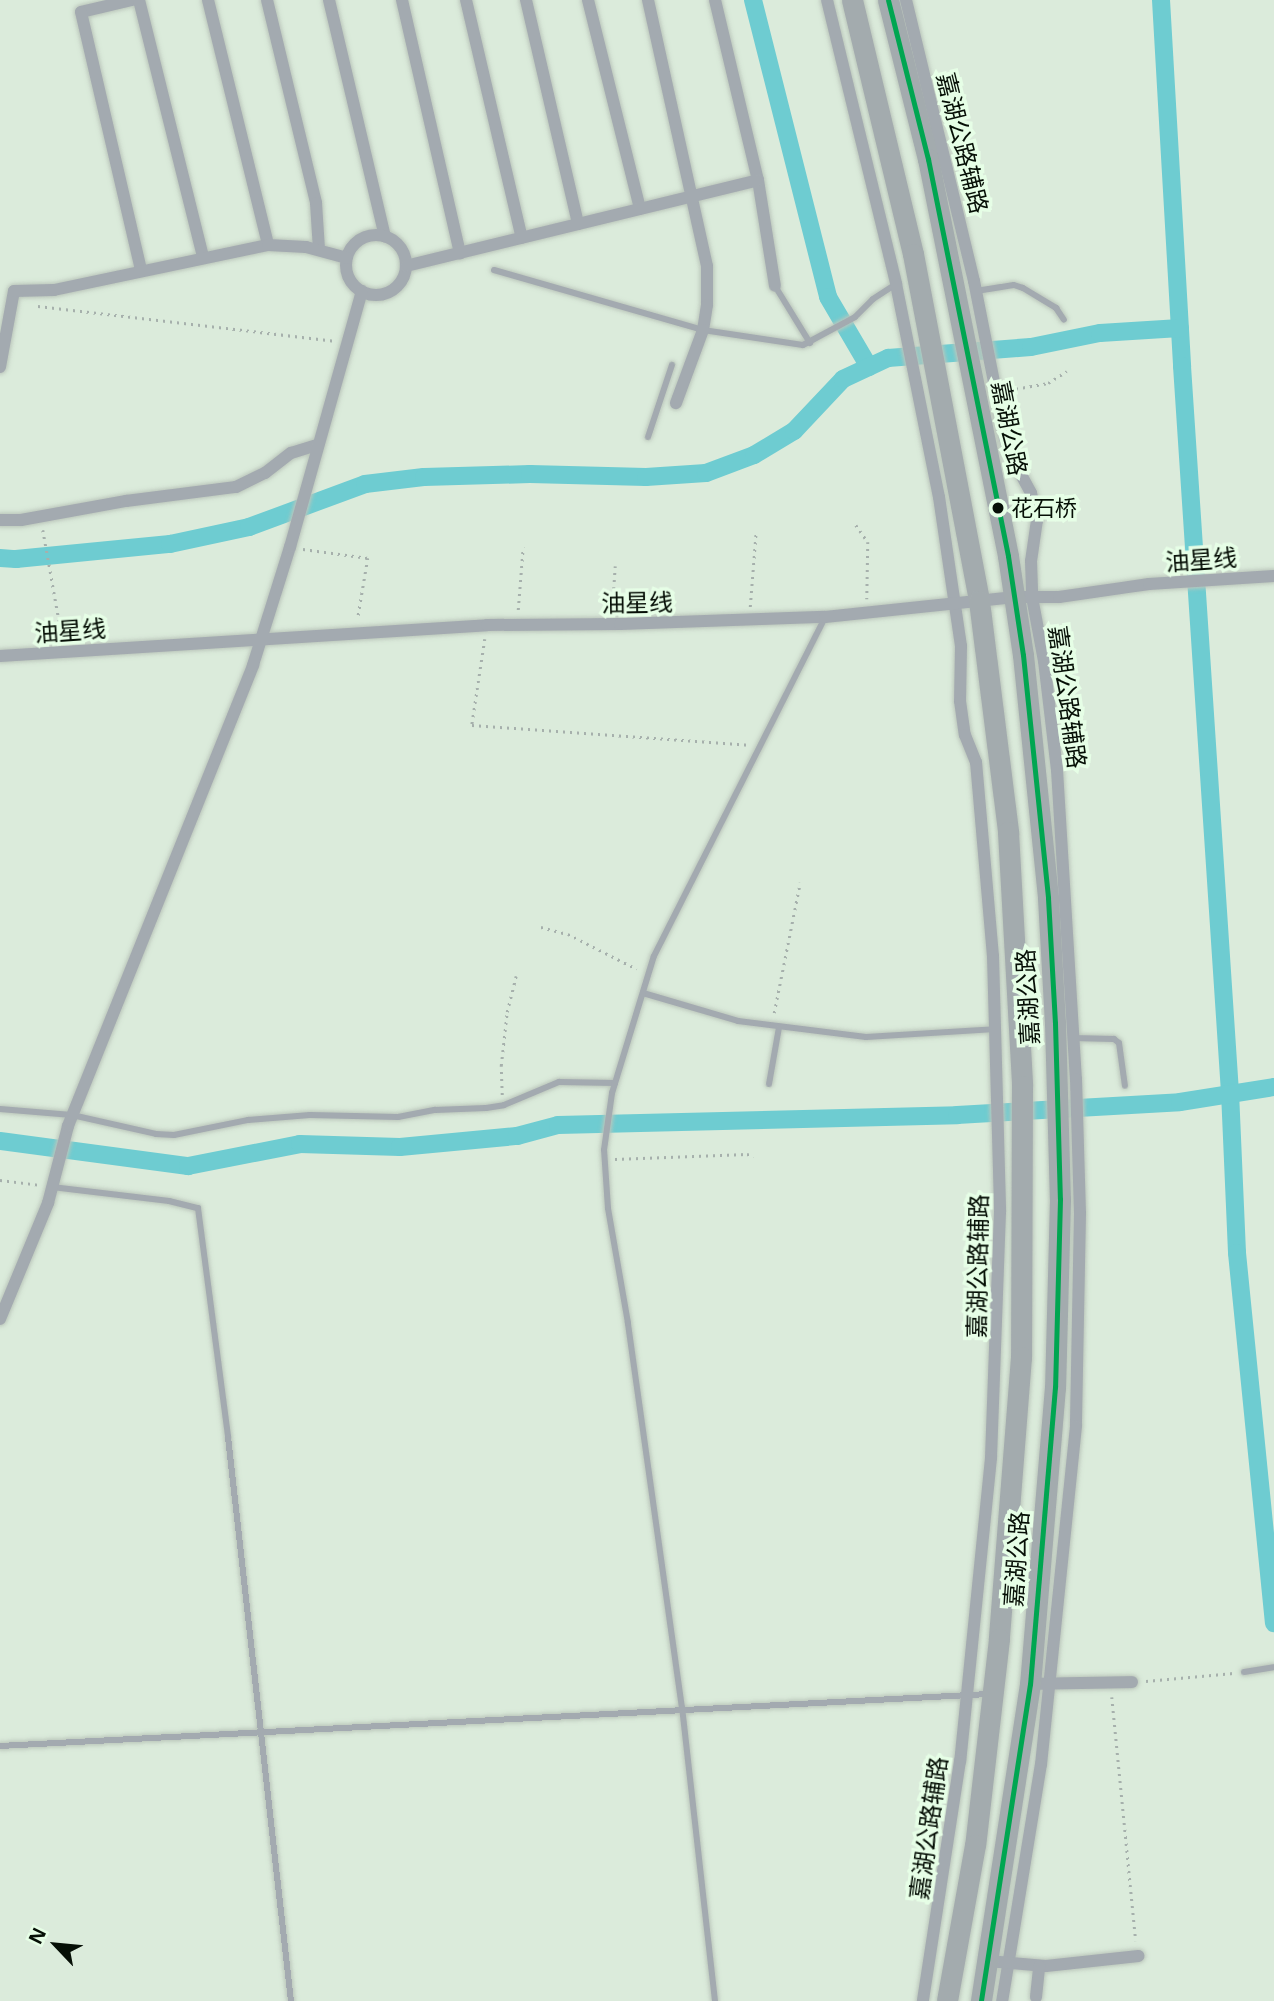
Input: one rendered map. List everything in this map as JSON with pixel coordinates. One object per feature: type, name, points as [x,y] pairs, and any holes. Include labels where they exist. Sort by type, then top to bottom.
[{"type":"main road","name":"嘉湖公路","points":[[852,0],[890,150],[922,300],[979,601],[1008,832],[1022,1086],[1024,1140],[1021,1357],[993,1693],[975,1845],[947,2001]]},
{"type":"main road","name":"嘉湖公路","points":[[888,0],[928,159],[966,294],[974,380],[1023,597],[1066,1080],[1067,1141],[1060,1199],[1056,1373],[1040,1684],[998,1962],[981,2001]]},
{"type":"street","points":[[132,0],[81,12],[141,269]]},
{"type":"street","points":[[139,0],[203,256]]},
{"type":"street","points":[[208,0],[268,245]]},
{"type":"street","points":[[267,0],[316,203],[319,250]]},
{"type":"street","points":[[330,0],[385,236]]},
{"type":"street","points":[[402,0],[460,253]]},
{"type":"street","points":[[466,0],[522,238]]},
{"type":"street","points":[[526,0],[578,224]]},
{"type":"street","points":[[588,0],[640,209]]},
{"type":"street","points":[[648,0],[707,266],[707,305],[703,330],[678,398]]},
{"type":"street","points":[[715,0],[758,180],[775,286]]},
{"type":"street","name":"嘉湖公路辅路","points":[[827,0],[918,385],[955,603],[962,663],[958,683],[960,701],[965,734],[976,762],[987,862],[998,1086],[999,1147],[991,1458],[967,1695],[923,2001]]},
{"type":"street","name":"嘉湖公路辅路","points":[[906,0],[966,294],[978,305],[1008,447],[1031,493],[1037,520],[1023,597],[1044,661],[1057,770],[1073,1038],[1066,1080]]},
{"type":"street","points":[[406,266],[758,180]]},
{"type":"street","points":[[365,236],[385,236],[401,247],[406,266],[398,284],[391,290],[382,294],[362,292],[349,277],[346,258],[357,241],[365,236]]},
{"type":"street","points":[[0,367],[14,291],[54,290],[141,269],[268,245],[319,250],[346,258]]},
{"type":"street","points":[[0,1319],[54,1181],[70,1121],[253,665],[291,543],[362,292]]},
{"type":"street","points":[[0,520],[21,520],[126,501],[236,488],[265,473],[291,453],[318,445]]},
{"type":"street","name":"油星线","points":[[0,656],[260,637],[488,625],[749,621],[825,617],[1023,597],[1059,597],[1161,583],[1274,576]]},
{"type":"street","points":[[1040,1684],[1132,1682]]},
{"type":"street","points":[[1002,2001],[998,1962],[1039,1966],[1138,1956]]},
{"type":"street","points":[[1036,1997],[1039,1966]]},
{"type":"lane","points":[[494,270],[703,330],[782,343],[810,343],[830,333],[896,284]]},
{"type":"lane","points":[[966,294],[1014,285],[1024,288],[1056,308],[1064,320]]},
{"type":"lane","points":[[775,286],[810,343]]},
{"type":"lane","points":[[0,312],[12,303]]},
{"type":"lane","points":[[648,437],[673,365]]},
{"type":"lane","points":[[664,388],[678,398]]},
{"type":"lane","points":[[715,2001],[682,1708],[628,1323],[608,1208],[604,1150],[612,1093],[654,956],[825,617]]},
{"type":"lane","points":[[643,993],[738,1021],[866,1037],[995,1029]]},
{"type":"lane","points":[[769,1084],[775,1026]]},
{"type":"lane","points":[[1073,1038],[1114,1039],[1119,1043],[1125,1086]]},
{"type":"lane","points":[[0,1109],[174,1135],[248,1120],[310,1115],[398,1117],[435,1110],[504,1105],[559,1082],[615,1083]]},
{"type":"lane","points":[[54,1181],[198,1208],[228,1437],[291,2001]]},
{"type":"lane","points":[[1244,1672],[1274,1667]]},
{"type":"lane","points":[[0,1746],[260,1730],[993,1693]]},
{"type":"path","points":[[12,303],[348,343]]},
{"type":"path","points":[[997,387],[1048,383],[1067,371]]},
{"type":"path","points":[[856,525],[868,542],[866,613]]},
{"type":"path","points":[[749,621],[755,531]]},
{"type":"path","points":[[44,539],[65,651]]},
{"type":"path","points":[[291,543],[368,558],[356,632]]},
{"type":"path","points":[[517,624],[523,547]]},
{"type":"path","points":[[612,624],[615,566]]},
{"type":"path","points":[[488,625],[472,725],[747,744],[758,750]]},
{"type":"path","points":[[775,1026],[800,883]]},
{"type":"path","points":[[541,927],[568,934],[648,975]]},
{"type":"path","points":[[504,1105],[501,1066],[507,1012],[516,976]]},
{"type":"path","points":[[604,1160],[747,1154],[754,1156]]},
{"type":"path","points":[[0,1180],[54,1181]]},
{"type":"path","points":[[1132,1682],[1244,1672]]},
{"type":"path","points":[[1111,1683],[1138,1956]]},
{"type":"waterway","points":[[753,0],[828,297],[869,367]]},
{"type":"waterway","points":[[1161,0],[1182,366],[1230,1092],[1237,1253],[1274,1623]]},
{"type":"waterway","points":[[0,558],[16,559],[170,544],[249,527],[365,484],[424,477],[530,474],[646,477],[706,473],[754,455],[794,431],[843,379],[888,358],[1031,347],[1100,333],[1180,328]]},
{"type":"waterway","points":[[0,1141],[188,1166],[300,1144],[400,1147],[517,1136],[558,1125],[957,1115],[1180,1102],[1274,1087]]},
{"type":"transit line","points":[[888,0],[928,159],[1008,556],[1023,655],[1048,898],[1055,1023],[1060,1199],[1055,1387],[1030,1684],[981,2001]]},
{"type":"place","name":"花石桥","points":[[998,508]]}]
